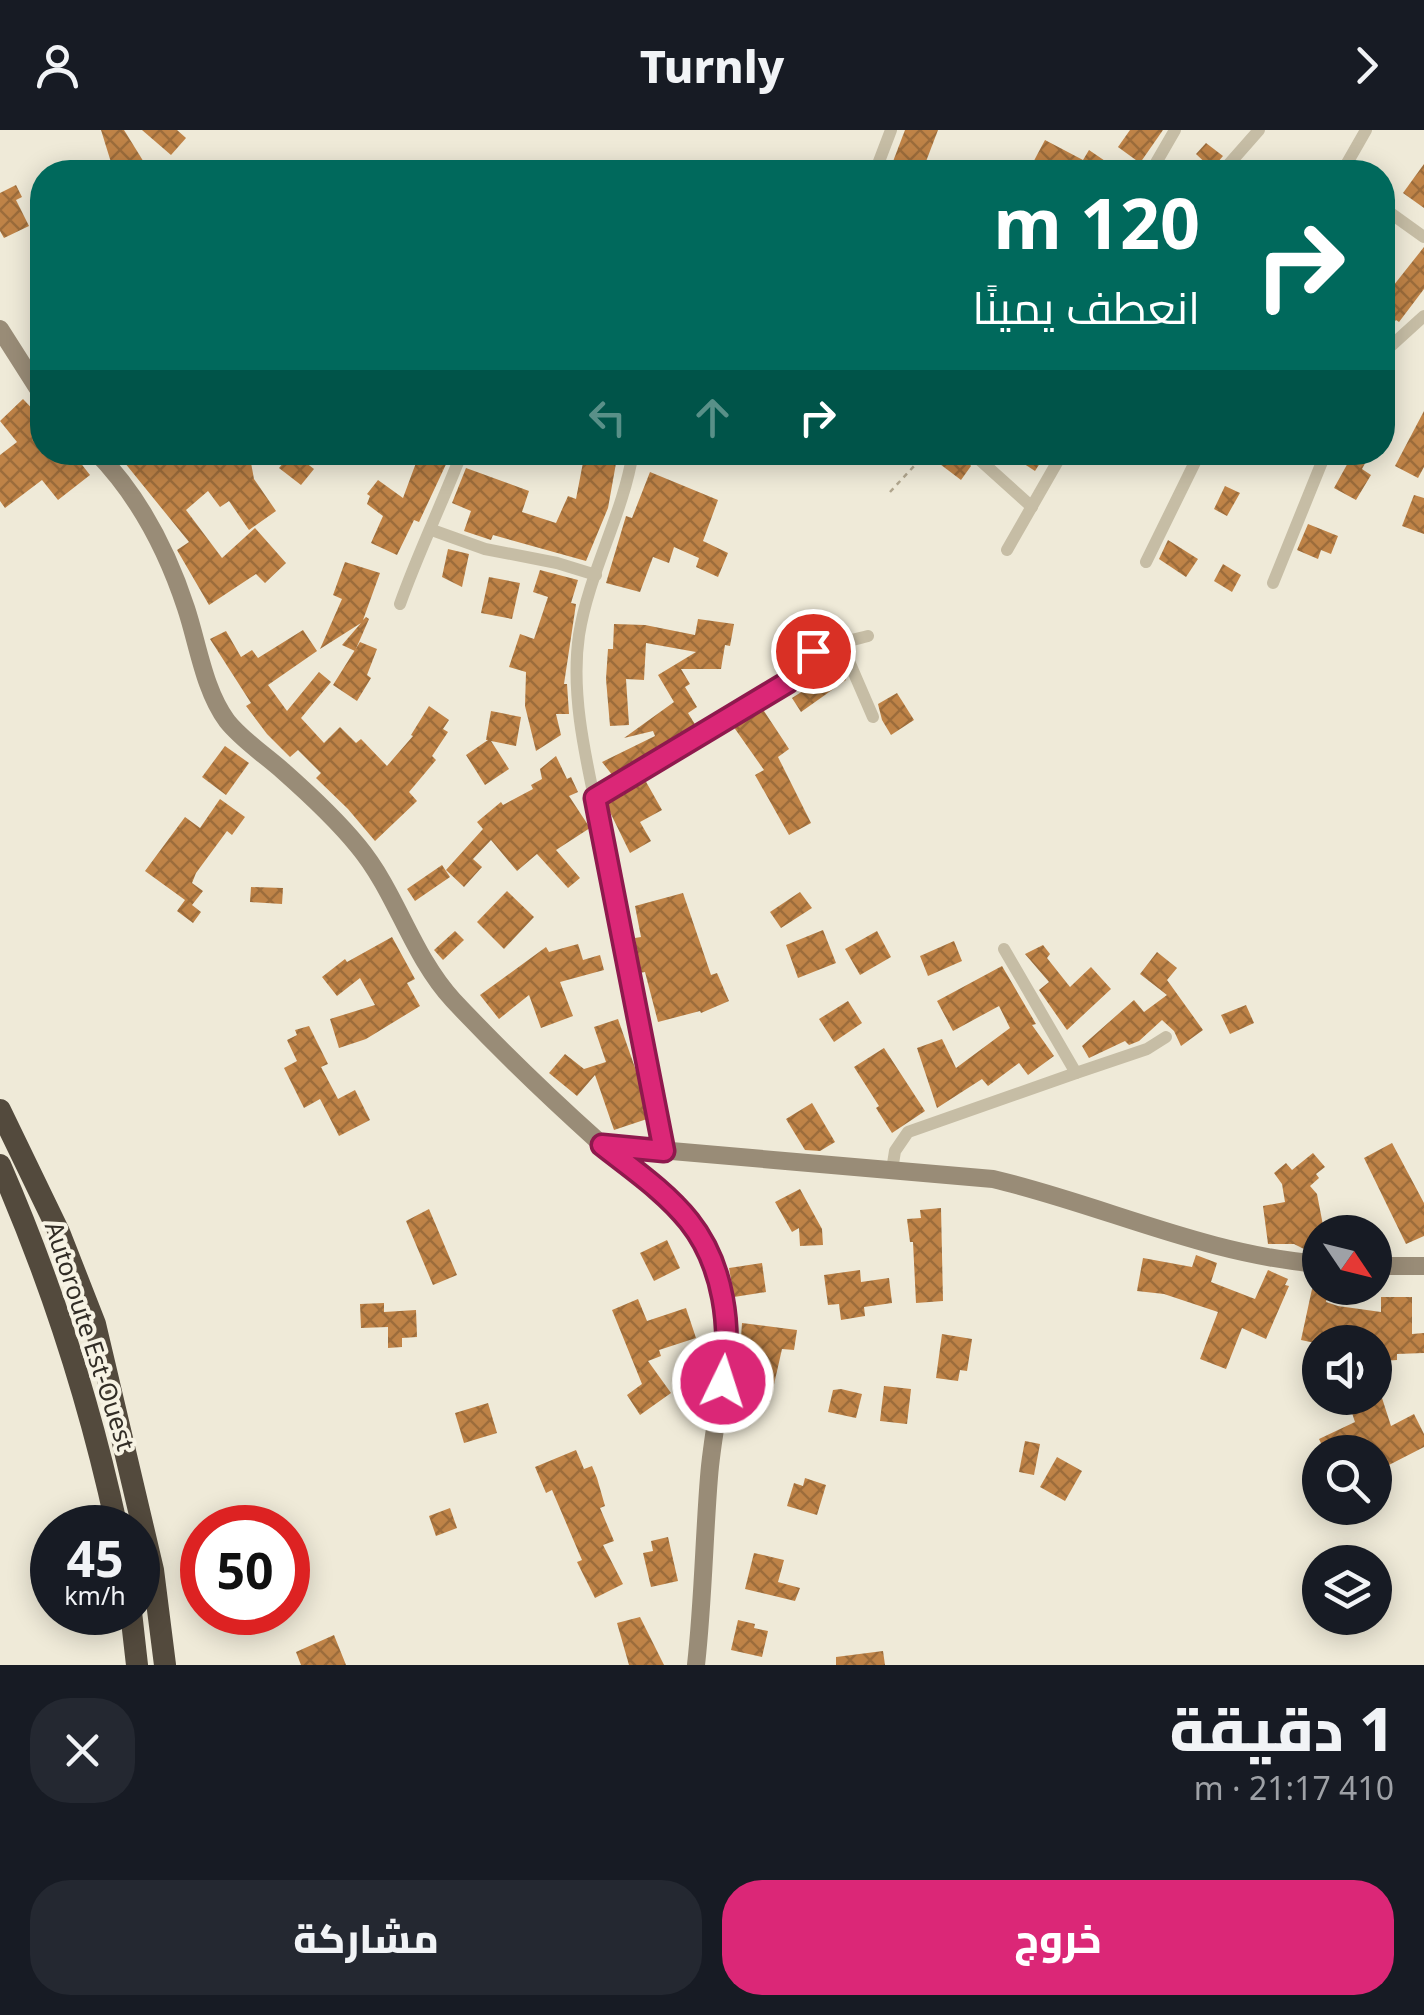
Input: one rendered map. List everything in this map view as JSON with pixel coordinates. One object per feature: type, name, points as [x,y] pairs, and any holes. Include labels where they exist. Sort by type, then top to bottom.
[{"type":"highway","name":"Autoroute Est-Ouest","points":[[0,1110],[58,1232],[95,1324],[153,1570],[165,1665]]},
{"type":"highway","name":"Autoroute Est-Ouest","points":[[0,1165],[34,1244],[90,1411],[112,1505]]},
{"type":"highway","points":[[134,1635],[137,1665]]},
{"type":"main road","points":[[0,329],[30,376]]},
{"type":"main road","points":[[107,465],[153,528],[186,606],[214,697],[228,721],[360,847],[424,962],[449,996],[602,1145],[669,1199],[691,1223],[713,1266],[726,1311],[727,1356],[710,1472],[696,1665]]},
{"type":"main road","points":[[602,1145],[994,1179],[1054,1193],[1202,1244],[1302,1261]]},
{"type":"main road","points":[[1392,1266],[1424,1266]]},
{"type":"street","points":[[881,160],[892,130]]},
{"type":"street","points":[[1158,160],[1175,130]]},
{"type":"street","points":[[1233,160],[1260,130]]},
{"type":"street","points":[[1349,160],[1366,130]]},
{"type":"street","points":[[1395,216],[1424,236]]},
{"type":"street","points":[[1395,342],[1424,316]]},
{"type":"street","points":[[400,604],[457,465]]},
{"type":"street","points":[[629,465],[579,635],[578,696],[664,1151]]},
{"type":"street","points":[[985,465],[1032,507]]},
{"type":"street","points":[[1007,550],[1056,465]]},
{"type":"street","points":[[1146,562],[1194,465]]},
{"type":"street","points":[[1273,583],[1321,465]]},
{"type":"street","points":[[432,530],[485,549],[558,563],[596,575]]},
{"type":"street","points":[[595,798],[788,682],[803,658],[813,651],[868,636]]},
{"type":"street","points":[[842,643],[873,717]]},
{"type":"street","points":[[1004,949],[1076,1074]]},
{"type":"street","points":[[892,1170],[896,1150],[908,1132],[1147,1048],[1166,1037]]},
{"type":"path","points":[[890,492],[915,465]]},
{"type":"building","points":[[101,130],[124,130],[143,160],[110,160]]},
{"type":"building","points":[[142,130],[177,130],[186,138],[171,155]]},
{"type":"building","points":[[905,130],[938,130],[927,160],[894,160]]},
{"type":"building","points":[[1130,130],[1163,130],[1142,160],[1118,147]]},
{"type":"building","points":[[1045,140],[1083,160],[1034,160]]},
{"type":"building","points":[[1206,143],[1223,156],[1220,160],[1202,160],[1196,154]]},
{"type":"building","points":[[1089,150],[1104,160],[1083,160]]},
{"type":"building","points":[[1424,164],[1424,208],[1403,193]]},
{"type":"building","points":[[16,185],[22,197],[16,200],[29,226],[4,238],[0,231],[0,193]]},
{"type":"building","points":[[1424,247],[1424,289],[1399,322],[1395,321],[1395,284]]},
{"type":"building","points":[[23,399],[30,406],[30,465],[82,465],[90,475],[58,500],[42,480],[5,508],[0,501],[0,455],[17,442],[0,421]]},
{"type":"building","points":[[1424,411],[1424,467],[1418,478],[1395,466]]},
{"type":"building","points":[[127,465],[251,465],[254,479],[276,511],[249,530],[229,501],[220,507],[208,491],[186,510],[222,558],[255,528],[286,563],[265,583],[256,574],[209,605],[177,550],[189,542]]},
{"type":"building","points":[[309,465],[314,469],[301,485],[279,468]]},
{"type":"building","points":[[415,465],[446,465],[419,522],[414,520],[397,555],[371,543],[383,516],[367,504],[367,494],[378,480],[403,498]]},
{"type":"building","points":[[583,465],[616,465],[608,508],[586,561],[493,535],[491,540],[464,531],[471,511],[452,503],[466,468],[529,491],[522,512],[556,523],[568,496],[576,499]]},
{"type":"building","points":[[941,465],[970,465],[961,480]]},
{"type":"building","points":[[1347,465],[1364,465],[1362,469],[1371,475],[1356,500],[1334,488]]},
{"type":"building","points":[[650,472],[718,500],[703,541],[728,553],[718,577],[696,567],[699,558],[674,547],[669,563],[653,557],[640,592],[606,583],[626,516],[632,518]]},
{"type":"building","points":[[1225,486],[1240,493],[1227,516],[1214,509]]},
{"type":"building","points":[[1414,495],[1424,498],[1424,534],[1402,526]]},
{"type":"building","points":[[1308,524],[1338,536],[1331,554],[1321,550],[1318,559],[1297,550]]},
{"type":"building","points":[[1168,540],[1198,559],[1186,577],[1159,559]]},
{"type":"building","points":[[448,549],[469,554],[462,587],[442,577]]},
{"type":"building","points":[[345,562],[380,573],[363,620],[369,619],[355,651],[342,645],[361,623],[320,649],[342,599],[333,595]]},
{"type":"building","points":[[1223,564],[1241,575],[1232,592],[1214,581]]},
{"type":"building","points":[[540,570],[578,580],[571,603],[576,604],[564,684],[569,714],[556,714],[561,735],[536,751],[525,706],[526,672],[509,667],[520,634],[534,639],[548,597],[533,592]]},
{"type":"building","points":[[489,577],[520,583],[512,619],[481,613]]},
{"type":"building","points":[[698,619],[734,624],[721,669],[681,669],[690,684],[685,687],[697,707],[688,713],[696,726],[613,776],[602,762],[655,736],[653,731],[624,738],[674,702],[658,675],[696,652],[646,643],[644,680],[626,679],[629,725],[610,726],[606,679],[614,624],[645,625],[695,635]]},
{"type":"building","points":[[303,630],[317,651],[268,685],[287,711],[319,672],[331,682],[301,718],[324,743],[340,727],[356,743],[361,739],[387,766],[413,736],[429,706],[449,720],[443,729],[448,732],[432,756],[436,760],[409,792],[417,801],[375,841],[316,778],[321,773],[298,750],[290,757],[267,734],[246,706],[251,703],[210,639],[226,631],[241,657],[252,650],[258,658]]},
{"type":"building","points":[[360,642],[377,649],[367,675],[371,678],[357,701],[333,685]]},
{"type":"building","points":[[833,655],[846,680],[801,712],[792,698],[817,682],[809,670]]},
{"type":"building","points":[[897,693],[914,720],[891,735],[878,704]]},
{"type":"building","points":[[762,708],[789,749],[778,757],[811,823],[789,835],[755,775],[764,770],[733,726]]},
{"type":"building","points":[[491,711],[521,717],[516,746],[491,741],[509,769],[485,785],[466,755],[488,740]]},
{"type":"building","points":[[225,746],[249,763],[226,795],[202,777]]},
{"type":"building","points":[[556,756],[578,792],[569,796],[590,828],[556,850],[580,878],[568,888],[537,854],[517,871],[491,840],[473,859],[482,867],[464,887],[446,870],[483,829],[477,822],[501,802],[503,805],[533,789],[531,785],[542,779],[540,769]]},
{"type":"building","points":[[645,780],[662,810],[640,822],[651,841],[630,853],[606,804]]},
{"type":"building","points":[[220,799],[245,817],[232,835],[227,831],[196,873],[192,883],[203,891],[192,905],[201,912],[193,923],[177,911],[185,900],[145,871],[185,817],[200,828]]},
{"type":"building","points":[[442,865],[450,877],[415,901],[407,889]]},
{"type":"building","points":[[251,887],[283,888],[282,904],[250,902]]},
{"type":"building","points":[[507,891],[534,917],[504,949],[477,922]]},
{"type":"building","points":[[800,892],[812,908],[781,928],[770,912]]},
{"type":"building","points":[[683,893],[711,975],[717,973],[729,1001],[701,1013],[658,1022],[645,972],[639,973],[635,938],[641,937],[635,906]]},
{"type":"building","points":[[823,930],[836,963],[798,978],[786,945]]},
{"type":"building","points":[[455,931],[464,940],[443,960],[434,950]]},
{"type":"building","points":[[877,931],[891,957],[860,975],[845,949]]},
{"type":"building","points":[[392,937],[415,979],[407,983],[420,1006],[366,1039],[339,1048],[330,1019],[375,1005],[360,978],[337,996],[322,977],[345,959],[347,962]]},
{"type":"building","points":[[954,941],[962,961],[928,976],[920,956]]},
{"type":"building","points":[[578,944],[583,960],[600,955],[604,970],[560,982],[573,1016],[541,1028],[529,995],[499,1019],[480,995],[546,947],[549,952]]},
{"type":"building","points":[[1043,945],[1050,954],[1047,958],[1070,987],[1091,967],[1111,989],[1067,1030],[1039,990],[1049,982],[1025,954]]},
{"type":"building","points":[[1157,952],[1177,968],[1167,980],[1203,1030],[1181,1046],[1174,1031],[1162,1020],[1139,1041],[1129,1045],[1125,1041],[1089,1058],[1082,1046],[1134,1000],[1144,1012],[1167,995],[1140,974]]},
{"type":"building","points":[[1002,966],[1036,1024],[1032,1025],[1054,1056],[1028,1075],[1019,1063],[988,1086],[982,1079],[937,1108],[917,1048],[942,1039],[956,1068],[1010,1028],[999,1006],[953,1031],[937,1001]]},
{"type":"building","points":[[848,1001],[862,1023],[834,1042],[819,1019]]},
{"type":"building","points":[[1246,1005],[1254,1023],[1230,1034],[1221,1015]]},
{"type":"building","points":[[618,1019],[641,1085],[647,1119],[614,1130],[595,1075],[577,1096],[549,1073],[565,1054],[584,1069],[606,1062],[594,1027]]},
{"type":"building","points":[[309,1026],[328,1064],[321,1067],[338,1099],[355,1090],[370,1120],[339,1136],[320,1099],[304,1108],[284,1068],[297,1061],[287,1040],[297,1035],[295,1030]]},
{"type":"building","points":[[884,1048],[925,1111],[892,1133],[854,1067]]},
{"type":"building","points":[[812,1103],[835,1142],[820,1151],[805,1150],[786,1119]]},
{"type":"building","points":[[1392,1143],[1424,1203],[1424,1236],[1406,1244],[1364,1158]]},
{"type":"building","points":[[1313,1153],[1325,1167],[1310,1186],[1317,1194],[1321,1215],[1302,1215],[1302,1248],[1294,1244],[1268,1244],[1263,1206],[1285,1202],[1282,1184],[1274,1173],[1286,1163],[1292,1170]]},
{"type":"building","points":[[800,1189],[822,1229],[823,1245],[800,1246],[799,1228],[792,1232],[775,1202]]},
{"type":"building","points":[[941,1208],[943,1301],[916,1303],[913,1242],[907,1219],[921,1218],[920,1210]]},
{"type":"building","points":[[429,1209],[457,1275],[433,1285],[406,1221]]},
{"type":"building","points":[[667,1240],[680,1268],[654,1281],[640,1253]]},
{"type":"building","points":[[1196,1255],[1217,1263],[1211,1282],[1255,1299],[1268,1270],[1288,1279],[1285,1285],[1289,1286],[1266,1339],[1242,1328],[1226,1369],[1200,1359],[1218,1312],[1164,1294],[1137,1291],[1143,1258],[1192,1267]]},
{"type":"building","points":[[762,1263],[766,1292],[734,1297],[729,1268]]},
{"type":"building","points":[[860,1270],[861,1282],[889,1278],[892,1303],[864,1307],[865,1316],[841,1320],[839,1304],[828,1305],[824,1275]]},
{"type":"building","points":[[1392,1297],[1412,1297],[1412,1334],[1424,1333],[1424,1353],[1397,1354],[1397,1360],[1392,1360],[1392,1325],[1304,1325],[1309,1305],[1381,1312],[1381,1305],[1392,1305]]},
{"type":"building","points":[[638,1299],[647,1321],[686,1308],[696,1338],[659,1350],[661,1356],[648,1361],[671,1393],[640,1415],[627,1395],[642,1384],[612,1310]]},
{"type":"building","points":[[384,1303],[384,1312],[416,1310],[417,1337],[402,1338],[402,1347],[388,1348],[388,1327],[361,1328],[360,1304]]},
{"type":"building","points":[[742,1323],[797,1330],[794,1350],[782,1349],[770,1402],[754,1400],[761,1368],[739,1365]]},
{"type":"building","points":[[942,1334],[972,1339],[967,1371],[960,1370],[958,1381],[936,1378]]},
{"type":"building","points":[[692,1362],[706,1375],[692,1390],[678,1377]]},
{"type":"building","points":[[884,1386],[911,1389],[907,1424],[880,1421]]},
{"type":"building","points":[[833,1390],[862,1394],[856,1418],[828,1412]]},
{"type":"building","points":[[488,1403],[497,1433],[464,1443],[455,1413]]},
{"type":"building","points":[[1414,1414],[1424,1434],[1424,1447],[1392,1463],[1392,1435],[1327,1435],[1355,1422],[1353,1415],[1387,1415],[1391,1426]]},
{"type":"building","points":[[1025,1441],[1040,1444],[1034,1475],[1019,1472]]},
{"type":"building","points":[[576,1450],[584,1469],[592,1466],[597,1478],[605,1506],[600,1508],[614,1541],[603,1545],[623,1584],[595,1598],[577,1562],[582,1560],[552,1490],[546,1493],[535,1467]]},
{"type":"building","points":[[1057,1457],[1082,1471],[1065,1501],[1040,1487]]},
{"type":"building","points":[[805,1478],[826,1485],[817,1515],[787,1506],[794,1483],[803,1486]]},
{"type":"building","points":[[450,1508],[457,1528],[436,1536],[429,1516]]},
{"type":"building","points":[[668,1537],[678,1581],[651,1587],[643,1553],[653,1551],[651,1541]]},
{"type":"building","points":[[754,1553],[784,1560],[778,1582],[800,1588],[795,1601],[745,1589]]},
{"type":"building","points":[[640,1617],[664,1665],[629,1665],[617,1623]]},
{"type":"building","points":[[738,1620],[768,1631],[762,1657],[731,1650]]},
{"type":"building","points":[[334,1635],[346,1665],[301,1665],[296,1652]]},
{"type":"building","points":[[883,1651],[885,1665],[836,1665],[836,1657]]},
{"type":"route","points":[[723,1382],[726,1311],[713,1266],[701,1242],[691,1223],[669,1199],[602,1145],[664,1151],[595,798],[788,682],[803,658],[813,651]]}]
